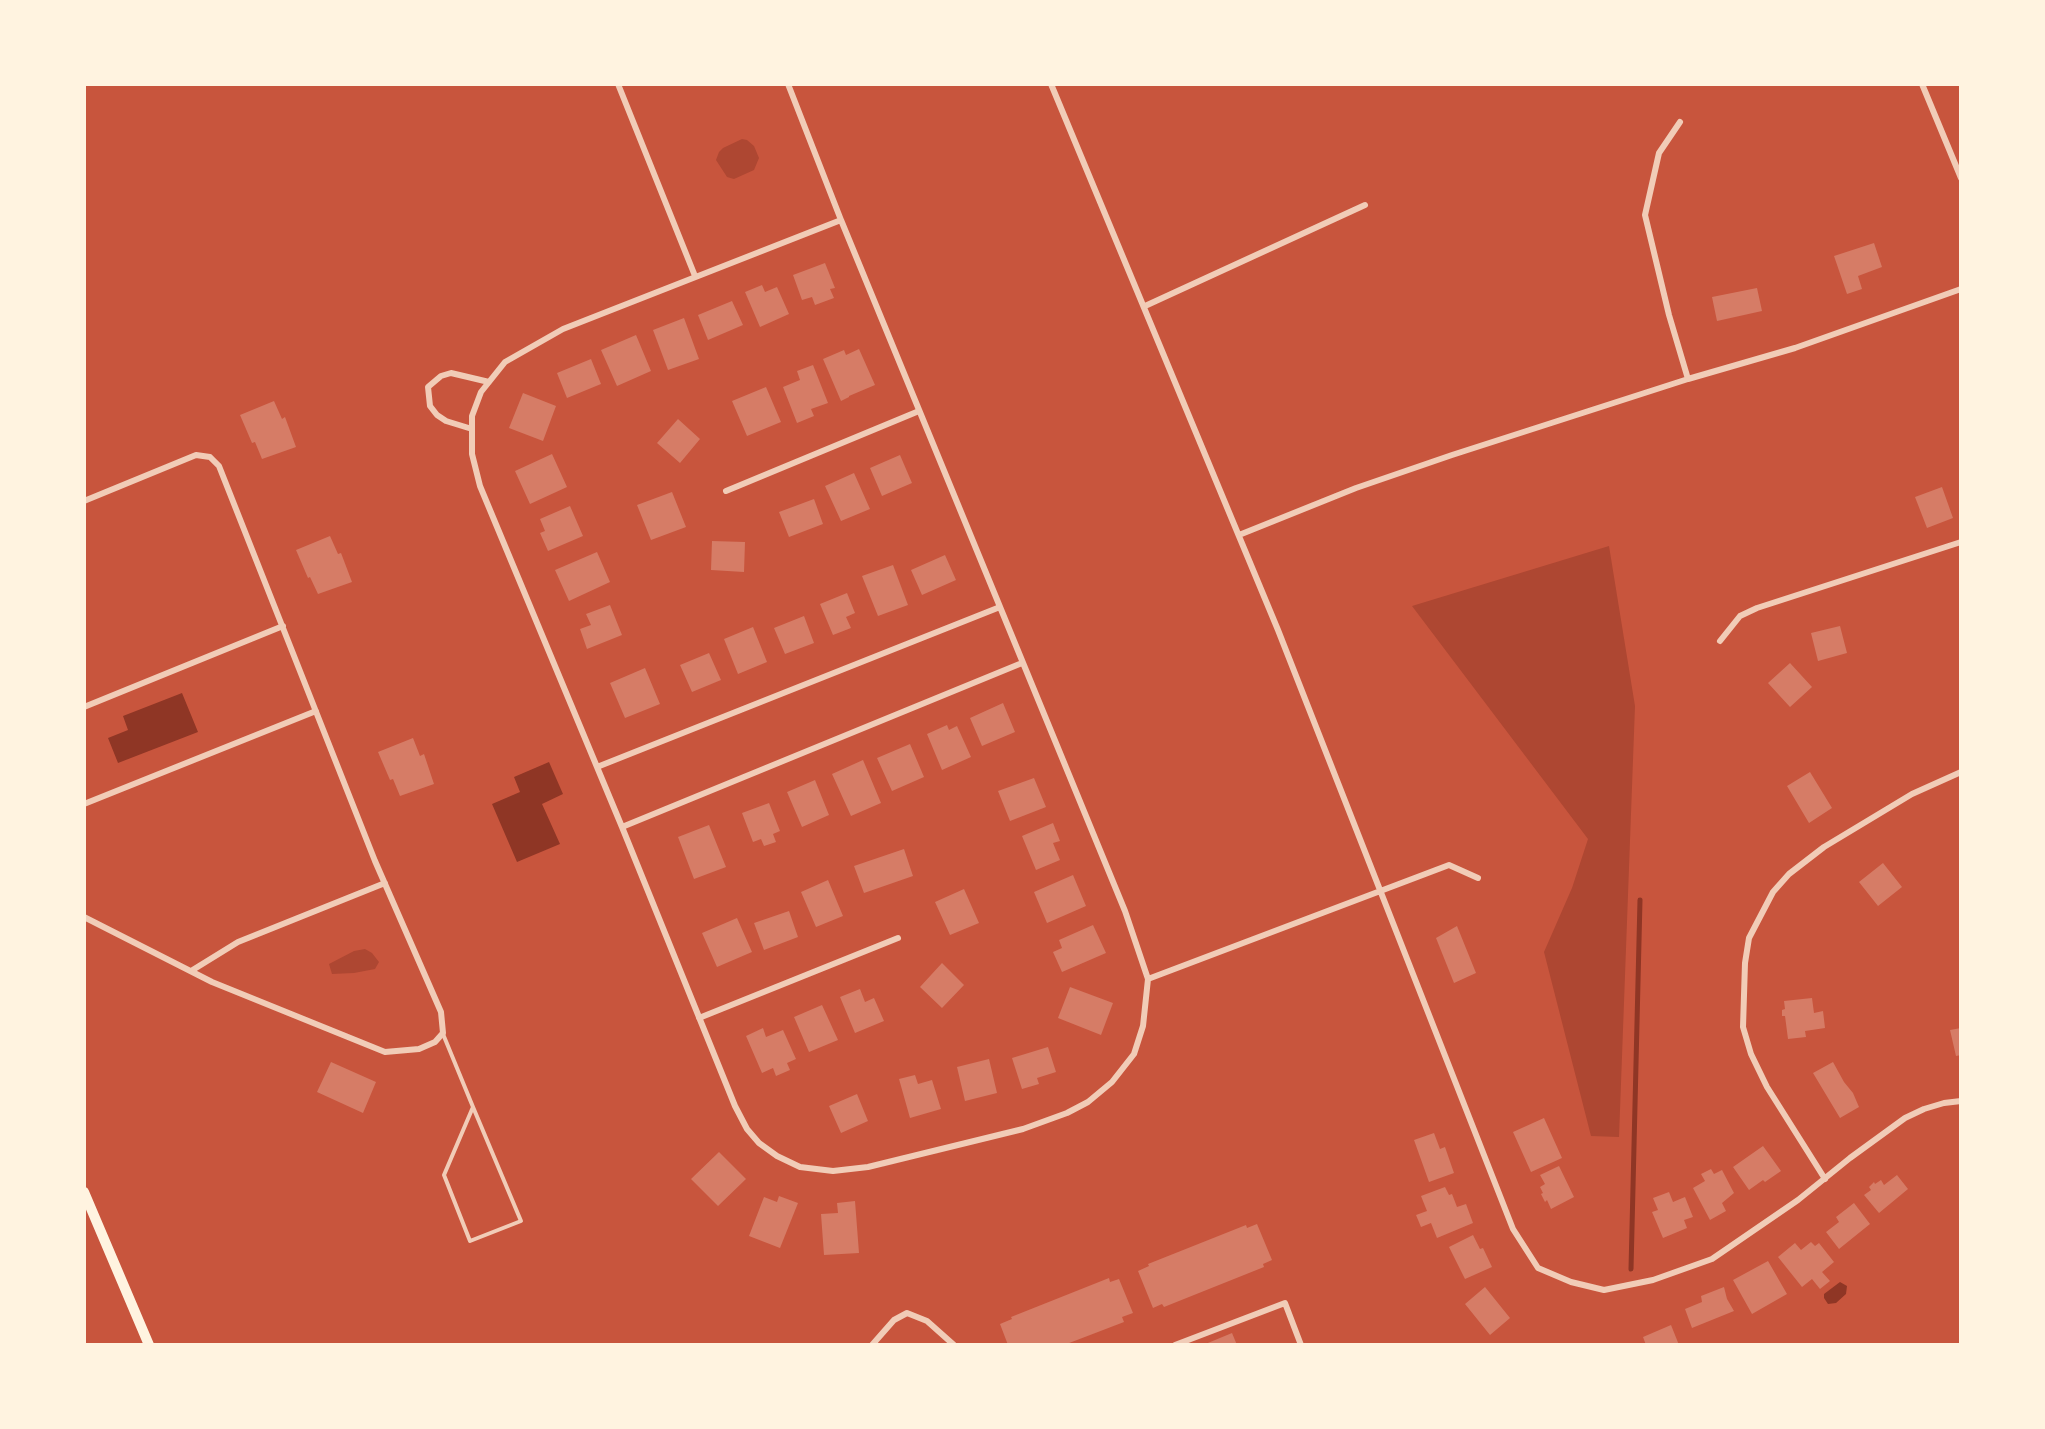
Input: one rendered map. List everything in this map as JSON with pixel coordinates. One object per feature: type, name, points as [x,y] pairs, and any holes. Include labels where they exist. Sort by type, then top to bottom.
[{"type":"main road","points":[[84,1192],[87,1206],[149,1345]]},
{"type":"street","points":[[618,84],[695,276]]},
{"type":"street","points":[[788,84],[841,220],[1125,911],[1148,979],[1143,1026],[1134,1054],[1112,1082],[1088,1102],[1067,1113],[1023,1129],[868,1167],[833,1171],[800,1167],[777,1156],[759,1143],[747,1129],[735,1106],[480,486],[472,453],[472,416],[481,392],[505,362],[563,329],[841,220]]},
{"type":"street","points":[[1051,84],[1278,630],[1513,1229],[1538,1268],[1571,1282],[1604,1290],[1653,1280],[1712,1259],[1752,1233],[1905,1118],[1924,1108],[1961,1101]]},
{"type":"street","points":[[1922,84],[1961,177]]},
{"type":"street","points":[[1680,122],[1659,153],[1645,214],[1669,315],[1688,379]]},
{"type":"street","points":[[1145,306],[1365,205]]},
{"type":"street","points":[[1239,535],[1356,488],[1452,455],[1688,379],[1795,348],[1961,289]]},
{"type":"street","points":[[472,429],[446,421],[437,415],[430,406],[428,387],[441,376],[451,374],[489,382]]},
{"type":"street","points":[[726,491],[919,411]]},
{"type":"street","points":[[84,501],[196,455],[210,457],[219,466],[385,883],[441,1012],[442,1034],[435,1042],[419,1049],[385,1052],[212,982],[84,917]]},
{"type":"street","points":[[1720,641],[1740,616],[1757,608],[1961,542]]},
{"type":"street","points":[[597,767],[1000,607]]},
{"type":"street","points":[[84,707],[283,626]]},
{"type":"street","points":[[622,827],[1022,663]]},
{"type":"street","points":[[84,804],[316,711]]},
{"type":"street","points":[[1825,1179],[1767,1087],[1743,1027],[1745,963],[1749,938],[1773,892],[1789,874],[1824,847],[1912,794],[1961,772]]},
{"type":"street","points":[[1148,979],[1449,865],[1479,878]]},
{"type":"street","points":[[191,971],[238,942],[385,883]]},
{"type":"street","points":[[699,1017],[898,938]]},
{"type":"street","points":[[1175,1345],[1285,1303],[1301,1345]]},
{"type":"street","points":[[872,1345],[894,1320],[907,1313],[927,1321],[954,1345]]},
{"type":"lane","points":[[442,1034],[473,1107],[521,1221],[470,1241],[444,1176],[473,1107]]},
{"type":"shaded area","points":[[742,139],[754,146],[759,158],[754,170],[734,179],[727,177],[716,160],[719,152]]},
{"type":"shaded area","points":[[1609,546],[1635,706],[1619,1137],[1591,1136],[1544,952],[1572,888],[1588,839],[1412,606]]},
{"type":"shaded area","points":[[182,693],[198,732],[118,763],[108,738],[128,730],[123,716]]},
{"type":"shaded area","points":[[549,762],[563,794],[542,804],[560,844],[517,862],[492,804],[520,792],[514,777]]},
{"type":"shaded area","points":[[365,949],[372,953],[379,962],[375,969],[332,974],[329,964],[354,951]]},
{"type":"shaded area","points":[[1840,1282],[1847,1286],[1846,1294],[1836,1303],[1828,1304],[1824,1294]]},
{"type":"building","points":[[1874,243],[1882,267],[1858,276],[1862,289],[1847,294],[1834,256]]},
{"type":"building","points":[[825,263],[835,288],[830,289],[834,298],[815,305],[812,297],[802,300],[793,275]]},
{"type":"building","points":[[762,285],[765,292],[777,287],[789,314],[760,327],[745,292]]},
{"type":"building","points":[[1757,288],[1762,311],[1717,321],[1712,297]]},
{"type":"building","points":[[732,301],[743,325],[708,340],[698,315]]},
{"type":"building","points":[[684,318],[699,359],[668,370],[653,330]]},
{"type":"building","points":[[636,335],[651,371],[617,386],[601,350]]},
{"type":"building","points":[[859,349],[875,385],[841,401],[823,359],[844,350],[846,355]]},
{"type":"building","points":[[591,359],[601,384],[567,398],[557,373]]},
{"type":"building","points":[[813,365],[828,403],[811,409],[814,416],[797,423],[783,387],[800,380],[797,371]]},
{"type":"building","points":[[766,387],[781,422],[747,436],[732,401]]},
{"type":"building","points":[[523,393],[556,406],[543,441],[509,428]]},
{"type":"building","points":[[274,401],[282,419],[285,417],[296,447],[262,459],[240,415]]},
{"type":"building","points":[[678,419],[700,439],[680,463],[657,443]]},
{"type":"building","points":[[552,454],[567,487],[530,504],[515,471]]},
{"type":"building","points":[[900,455],[912,483],[882,496],[870,468]]},
{"type":"building","points":[[854,473],[870,509],[841,521],[825,486]]},
{"type":"building","points":[[1942,487],[1953,518],[1927,528],[1915,497]]},
{"type":"building","points":[[672,492],[686,527],[651,540],[637,505]]},
{"type":"building","points":[[814,499],[823,524],[789,537],[779,512]]},
{"type":"building","points":[[570,506],[583,536],[548,551],[540,533],[545,531],[540,519]]},
{"type":"building","points":[[330,536],[338,554],[341,553],[352,582],[318,594],[296,550]]},
{"type":"building","points":[[712,541],[745,542],[744,572],[711,570]]},
{"type":"building","points":[[597,552],[610,582],[569,601],[555,570]]},
{"type":"building","points":[[945,555],[956,580],[922,595],[911,570]]},
{"type":"building","points":[[893,565],[908,605],[878,616],[862,576]]},
{"type":"building","points":[[847,593],[855,613],[846,617],[851,628],[833,635],[820,604]]},
{"type":"building","points":[[610,605],[622,635],[587,649],[580,629],[591,625],[586,614]]},
{"type":"building","points":[[804,616],[814,643],[785,654],[774,628]]},
{"type":"building","points":[[1840,626],[1847,653],[1818,661],[1811,633]]},
{"type":"building","points":[[753,627],[767,662],[738,674],[724,639]]},
{"type":"building","points":[[709,653],[721,680],[692,692],[680,665]]},
{"type":"building","points":[[1790,663],[1812,687],[1790,707],[1768,683]]},
{"type":"building","points":[[645,668],[660,704],[625,718],[610,683]]},
{"type":"building","points":[[1003,703],[1015,732],[982,746],[970,718]]},
{"type":"building","points":[[947,725],[949,730],[957,726],[971,757],[942,770],[927,734]]},
{"type":"building","points":[[413,738],[420,756],[424,754],[434,784],[400,796],[378,752]]},
{"type":"building","points":[[910,744],[924,777],[892,791],[877,758]]},
{"type":"building","points":[[863,760],[881,803],[851,816],[832,774]]},
{"type":"building","points":[[1810,772],[1832,808],[1809,823],[1787,786]]},
{"type":"building","points":[[1034,778],[1046,807],[1010,821],[998,791]]},
{"type":"building","points":[[815,780],[829,815],[802,827],[787,792]]},
{"type":"building","points":[[769,803],[780,831],[773,834],[776,842],[764,846],[761,839],[753,842],[742,813]]},
{"type":"building","points":[[1053,823],[1060,841],[1053,843],[1060,860],[1036,870],[1022,836]]},
{"type":"building","points":[[709,825],[726,867],[694,879],[678,837]]},
{"type":"building","points":[[904,849],[913,876],[864,893],[854,866]]},
{"type":"building","points":[[1883,863],[1902,887],[1878,906],[1859,882]]},
{"type":"building","points":[[1073,875],[1086,906],[1047,923],[1034,892]]},
{"type":"building","points":[[828,880],[843,916],[816,927],[801,892]]},
{"type":"building","points":[[964,889],[979,923],[950,935],[935,902]]},
{"type":"building","points":[[789,911],[798,937],[764,950],[754,923]]},
{"type":"building","points":[[737,918],[752,952],[717,967],[702,933]]},
{"type":"building","points":[[1093,925],[1106,953],[1062,972],[1053,952],[1062,948],[1059,940]]},
{"type":"building","points":[[1457,926],[1476,973],[1454,983],[1436,938]]},
{"type":"building","points":[[942,963],[964,985],[942,1008],[920,987]]},
{"type":"building","points":[[1070,987],[1113,1003],[1101,1035],[1058,1018]]},
{"type":"building","points":[[860,989],[865,1002],[874,998],[884,1021],[855,1033],[840,997]]},
{"type":"building","points":[[1812,998],[1814,1013],[1823,1011],[1825,1028],[1805,1031],[1806,1037],[1788,1039],[1785,1016],[1782,1016],[1782,1010],[1785,1009],[1784,1001]]},
{"type":"building","points":[[822,1005],[838,1040],[809,1052],[794,1017]]},
{"type":"building","points":[[763,1028],[766,1037],[783,1030],[796,1059],[787,1063],[790,1070],[776,1076],[773,1068],[762,1073],[746,1036]]},
{"type":"building","points":[[1961,1028],[1961,1055],[1956,1056],[1950,1030]]},
{"type":"building","points":[[1048,1047],[1056,1072],[1037,1078],[1039,1084],[1022,1089],[1012,1058]]},
{"type":"building","points":[[989,1059],[997,1093],[965,1101],[957,1067]]},
{"type":"building","points":[[331,1062],[376,1082],[363,1113],[317,1092]]},
{"type":"building","points":[[1833,1062],[1853,1093],[1859,1107],[1840,1118],[1813,1073]]},
{"type":"building","points":[[915,1075],[918,1084],[932,1080],[941,1109],[910,1118],[899,1079]]},
{"type":"building","points":[[857,1094],[868,1121],[841,1133],[829,1106]]},
{"type":"building","points":[[1544,1118],[1562,1158],[1531,1172],[1513,1132]]},
{"type":"building","points":[[1434,1133],[1440,1149],[1445,1147],[1454,1173],[1429,1182],[1414,1140]]},
{"type":"building","points":[[1763,1146],[1781,1171],[1749,1190],[1733,1167]]},
{"type":"building","points":[[719,1152],[746,1179],[718,1206],[691,1179]]},
{"type":"building","points":[[1559,1166],[1574,1197],[1551,1209],[1541,1194],[1543,1193],[1540,1187],[1545,1184],[1540,1175]]},
{"type":"building","points":[[1711,1169],[1714,1174],[1722,1170],[1734,1193],[1722,1203],[1726,1211],[1710,1220],[1693,1188],[1705,1181],[1701,1174]]},
{"type":"building","points":[[1897,1175],[1908,1189],[1879,1213],[1864,1195],[1871,1190],[1869,1187],[1874,1182],[1875,1184],[1881,1180],[1884,1185]]},
{"type":"building","points":[[1445,1187],[1449,1195],[1452,1194],[1457,1207],[1466,1204],[1473,1223],[1437,1238],[1431,1223],[1421,1227],[1416,1215],[1427,1211],[1421,1196]]},
{"type":"building","points":[[1669,1192],[1673,1202],[1685,1197],[1693,1217],[1684,1220],[1687,1228],[1663,1238],[1652,1212],[1658,1210],[1653,1198]]},
{"type":"building","points":[[779,1196],[798,1203],[780,1248],[749,1236],[764,1197],[777,1202]]},
{"type":"building","points":[[855,1201],[859,1253],[824,1255],[821,1214],[838,1213],[837,1203]]},
{"type":"building","points":[[1854,1203],[1870,1224],[1839,1249],[1826,1232],[1839,1222],[1836,1217]]},
{"type":"building","points":[[1257,1224],[1272,1260],[1263,1264],[1264,1267],[1164,1307],[1162,1304],[1153,1308],[1138,1271],[1149,1266],[1148,1264],[1246,1225],[1247,1228]]},
{"type":"building","points":[[1473,1235],[1480,1249],[1483,1248],[1492,1267],[1465,1279],[1449,1247]]},
{"type":"building","points":[[1811,1242],[1815,1246],[1819,1243],[1834,1262],[1822,1272],[1830,1281],[1820,1289],[1812,1279],[1802,1287],[1778,1257],[1795,1243],[1801,1250]]},
{"type":"building","points":[[1768,1261],[1787,1294],[1752,1314],[1733,1280]]},
{"type":"building","points":[[1109,1278],[1110,1282],[1119,1279],[1133,1313],[1122,1317],[1124,1322],[1064,1345],[1008,1345],[1000,1324],[1012,1319],[1011,1317]]},
{"type":"building","points":[[1485,1287],[1510,1318],[1490,1335],[1465,1304]]},
{"type":"building","points":[[1724,1287],[1727,1299],[1734,1311],[1692,1328],[1685,1309],[1702,1302],[1701,1296]]},
{"type":"building","points":[[1671,1325],[1679,1345],[1646,1345],[1643,1337]]},
{"type":"building","points":[[1232,1333],[1237,1345],[1203,1345]]},
{"type":"waterway","points":[[1631,1269],[1640,900]]}]
